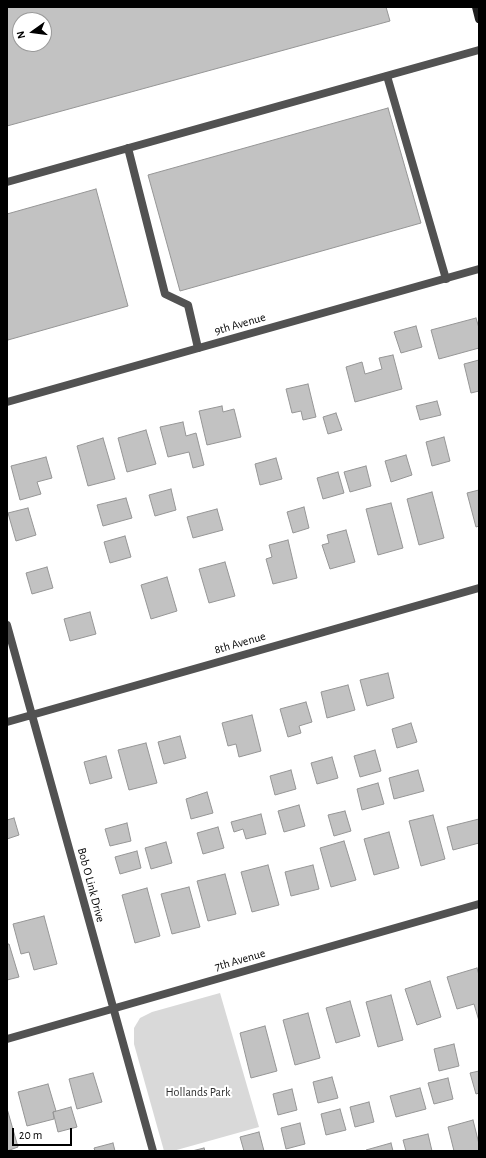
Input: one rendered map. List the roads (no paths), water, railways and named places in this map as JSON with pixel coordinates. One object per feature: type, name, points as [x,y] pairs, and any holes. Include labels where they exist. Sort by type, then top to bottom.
[{"type":"main road","points":[[476,7],[479,19]]},
{"type":"street","points":[[7,182],[479,50]]},
{"type":"street","points":[[386,76],[446,279]]},
{"type":"street","points":[[128,148],[165,294],[188,305],[198,348]]},
{"type":"street","name":"9th Avenue","points":[[7,402],[479,270]]},
{"type":"street","name":"8th Avenue","points":[[7,722],[479,588]]},
{"type":"street","name":"Bob O Link Drive","points":[[7,625],[153,1151]]},
{"type":"street","name":"7th Avenue","points":[[7,1039],[479,904]]},
{"type":"park label","name":"Hollands Park","points":[[198,1092]]}]
